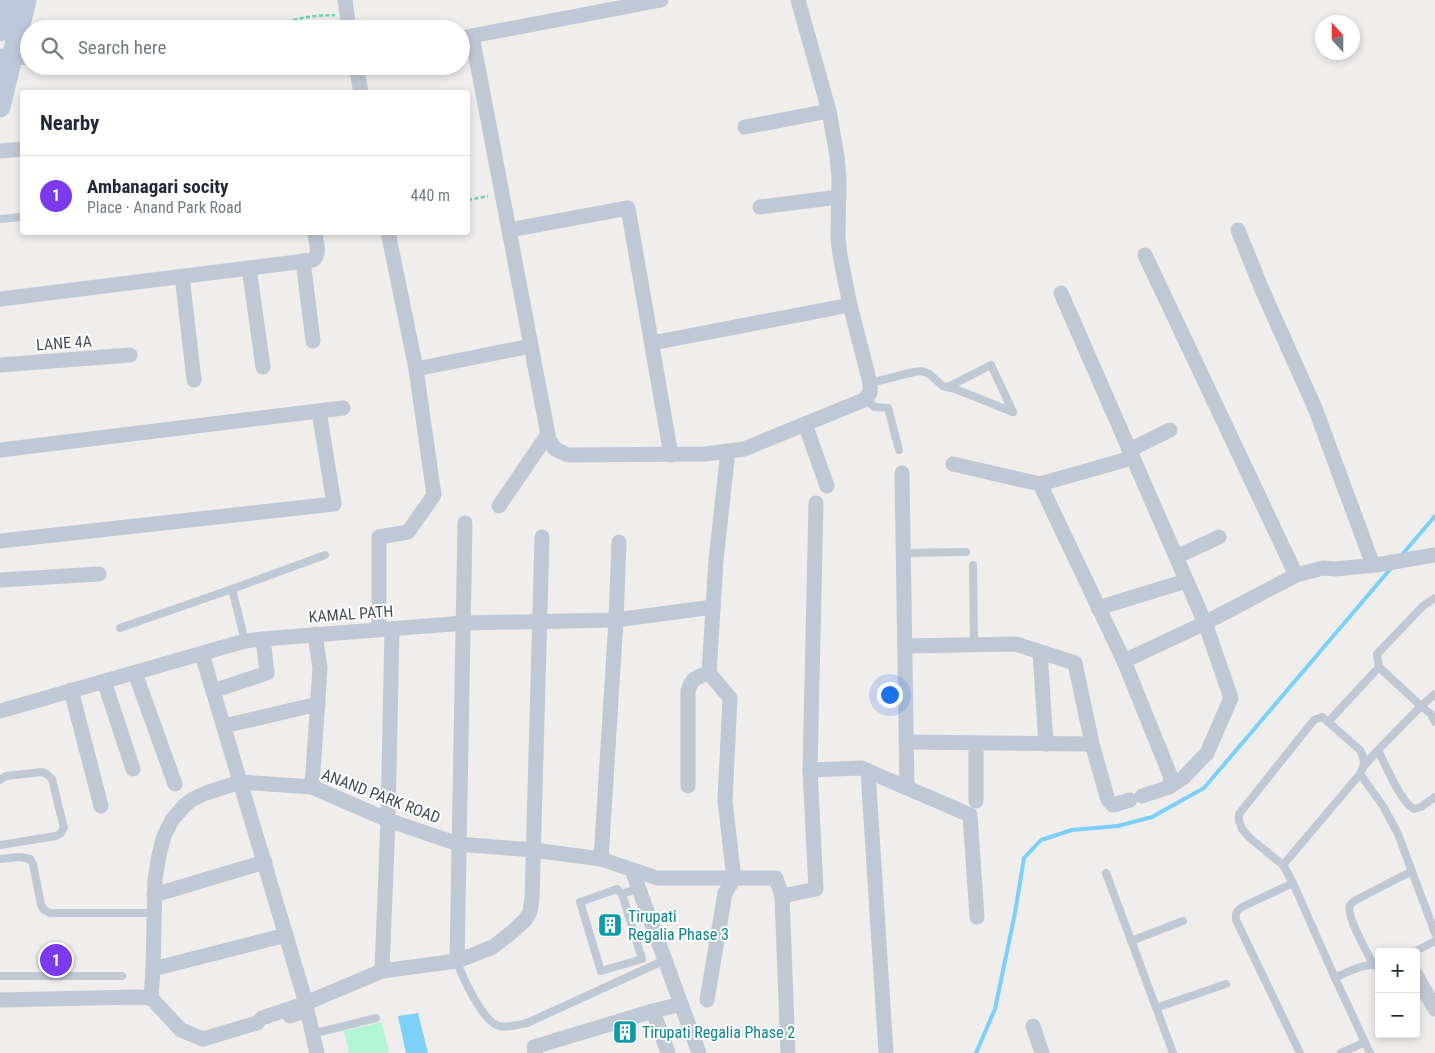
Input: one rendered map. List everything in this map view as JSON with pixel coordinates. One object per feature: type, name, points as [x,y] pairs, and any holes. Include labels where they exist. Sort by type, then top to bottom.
[{"type":"main road","points":[[0,31],[8,0]]},
{"type":"main road","points":[[22,20],[26,0]]},
{"type":"main road","points":[[0,107],[20,28]]},
{"type":"street","points":[[470,36],[590,7],[661,0]]},
{"type":"street","points":[[470,50],[502,193],[548,434],[555,449],[568,455],[705,454],[744,449],[864,400],[868,390],[838,238],[837,156],[829,111],[798,0]]},
{"type":"street","points":[[358,75],[361,90]]},
{"type":"street","points":[[745,127],[829,111]]},
{"type":"street","points":[[0,151],[20,149]]},
{"type":"street","points":[[760,207],[839,197]]},
{"type":"street","points":[[509,230],[628,208],[671,454]]},
{"type":"street","points":[[1238,230],[1263,292],[1315,408],[1375,565]]},
{"type":"street","points":[[0,299],[313,260],[318,253],[315,235]]},
{"type":"street","points":[[382,971],[388,820],[385,629],[379,538],[408,532],[434,495],[416,369],[389,235]]},
{"type":"street","points":[[1145,255],[1296,575]]},
{"type":"street","points":[[303,261],[313,341]]},
{"type":"street","points":[[249,268],[263,366]]},
{"type":"street","points":[[182,276],[194,380]]},
{"type":"street","points":[[905,646],[1016,644],[1075,664],[1092,744],[1108,800],[1113,805],[1169,786],[1183,778],[1207,753],[1231,698],[1205,623],[1061,294]]},
{"type":"street","points":[[652,343],[850,305]]},
{"type":"street","points":[[416,369],[531,346]]},
{"type":"street","name":"LANE 4A","points":[[0,365],[130,355]]},
{"type":"street","points":[[0,450],[343,408]]},
{"type":"street","points":[[0,541],[334,504],[319,411]]},
{"type":"street","points":[[805,424],[827,486]]},
{"type":"street","points":[[953,464],[1040,484],[1130,454],[1170,430]]},
{"type":"street","points":[[499,506],[548,434]]},
{"type":"street","points":[[707,1000],[725,893],[734,879],[724,801],[730,698],[709,672],[716,560],[728,451]]},
{"type":"street","points":[[902,473],[908,788]]},
{"type":"street","points":[[1040,484],[1124,661],[1170,775],[1171,781],[1169,786]]},
{"type":"street","points":[[788,1053],[782,896],[816,889],[810,770],[816,503]]},
{"type":"street","points":[[457,961],[465,523]]},
{"type":"street","points":[[257,1023],[262,1018],[306,1003],[382,971],[457,961],[493,947],[526,920],[530,912],[532,899],[542,537]]},
{"type":"street","points":[[1176,557],[1218,537]]},
{"type":"street","points":[[601,859],[619,542]]},
{"type":"street","points":[[1124,661],[1205,623],[1296,575],[1323,568],[1335,569],[1375,565],[1434,556]]},
{"type":"street","points":[[0,580],[99,574]]},
{"type":"street","points":[[1098,608],[1186,581]]},
{"type":"street","name":"KAMAL PATH","points":[[0,711],[244,642],[263,639],[464,623],[616,620],[713,607]]},
{"type":"street","points":[[312,787],[320,668],[315,634]]},
{"type":"street","points":[[214,691],[268,673],[263,639]]},
{"type":"street","points":[[1040,652],[1046,744]]},
{"type":"street","points":[[202,654],[306,1003]]},
{"type":"street","points":[[688,786],[688,692],[690,683],[696,677],[709,672]]},
{"type":"street","points":[[135,673],[175,784]]},
{"type":"street","points":[[104,681],[133,769]]},
{"type":"street","points":[[72,690],[101,806]]},
{"type":"street","points":[[224,726],[318,704]]},
{"type":"street","points":[[906,742],[1092,744]]},
{"type":"street","points":[[976,743],[976,801]]},
{"type":"street","points":[[810,770],[861,768],[970,815],[977,918]]},
{"type":"street","points":[[868,771],[886,1053]]},
{"type":"street","name":"ANAND PARK ROAD","points":[[150,998],[153,969],[155,880],[164,836],[172,820],[193,799],[240,782],[312,787],[388,820],[458,844],[533,850],[601,859],[657,878],[776,878],[782,896]]},
{"type":"street","points":[[154,895],[264,862]]},
{"type":"street","points":[[632,870],[699,1053]]},
{"type":"street","points":[[153,969],[286,934]]},
{"type":"street","points":[[1420,982],[1435,1009]]},
{"type":"street","points":[[0,1000],[150,998],[182,1030],[202,1039],[257,1023],[264,1024],[307,1010],[317,1053]]},
{"type":"street","points":[[536,1053],[534,1047],[681,1004]]},
{"type":"street","points":[[653,1011],[668,1053]]},
{"type":"street","points":[[1033,1026],[1042,1053]]},
{"type":"lane","points":[[0,219],[20,217]]},
{"type":"lane","points":[[899,450],[888,408],[874,408],[868,390],[914,372],[922,371],[929,374],[942,386],[955,389],[1013,412],[991,365],[948,387]]},
{"type":"lane","points":[[903,553],[966,552]]},
{"type":"lane","points":[[120,628],[232,590],[325,555]]},
{"type":"lane","points":[[973,565],[974,645]]},
{"type":"lane","points":[[232,590],[244,642]]},
{"type":"lane","points":[[1435,598],[1424,606],[1377,654],[1379,667],[1431,714],[1435,722]]},
{"type":"lane","points":[[1328,722],[1379,667]]},
{"type":"lane","points":[[1283,865],[1378,750],[1435,694]]},
{"type":"lane","points":[[1364,766],[1360,750],[1322,717],[1314,720],[1239,814],[1239,821],[1242,829],[1250,838],[1283,865],[1293,883],[1370,1053]]},
{"type":"lane","points":[[1378,750],[1409,807],[1414,809],[1435,797]]},
{"type":"lane","points":[[0,780],[6,776],[42,772],[47,774],[52,779],[64,828],[61,834],[56,836],[0,845]]},
{"type":"lane","points":[[1360,774],[1383,806],[1398,834],[1435,933]]},
{"type":"lane","points":[[0,858],[25,857],[30,859],[41,905],[44,910],[50,912],[154,913]]},
{"type":"lane","points":[[1375,963],[1352,919],[1349,911],[1350,905],[1412,871]]},
{"type":"lane","points":[[1106,873],[1173,1053]]},
{"type":"lane","points":[[1293,883],[1242,907],[1237,911],[1236,920],[1300,1053]]},
{"type":"lane","points":[[622,894],[639,888]]},
{"type":"lane","points":[[617,890],[622,894],[642,960],[601,971],[580,902],[617,890]]},
{"type":"lane","points":[[1131,941],[1184,921]]},
{"type":"lane","points":[[1420,949],[1435,941]]},
{"type":"lane","points":[[457,961],[469,991],[487,1018],[497,1026],[507,1026],[527,1023],[665,960]]},
{"type":"lane","points":[[1335,978],[1366,964],[1375,965]]},
{"type":"lane","points":[[0,976],[122,976]]},
{"type":"lane","points":[[1156,1008],[1226,984]]},
{"type":"lane","points":[[312,1034],[376,1018]]},
{"type":"lane","points":[[1341,1053],[1364,1042]]},
{"type":"path","points":[[294,20],[312,16],[347,14]]},
{"type":"path","points":[[470,200],[502,193]]},
{"type":"green space","points":[[382,1022],[389,1053],[349,1053],[344,1031]]},
{"type":"water","points":[[418,1013],[428,1053],[406,1053],[398,1016]]},
{"type":"waterway","points":[[1401,556],[1435,516]]},
{"type":"waterway","points":[[976,1053],[995,1009],[1015,913],[1024,858],[1041,840],[1072,830],[1118,826],[1152,817],[1204,788],[1392,567]]},
{"type":"place","name":"Tirupati Regalia Phase 3","points":[[610,925]]},
{"type":"place","name":"Ambanagari socity","points":[[56,960]]},
{"type":"place","name":"Tirupati Regalia Phase 2","points":[[625,1032]]}]
